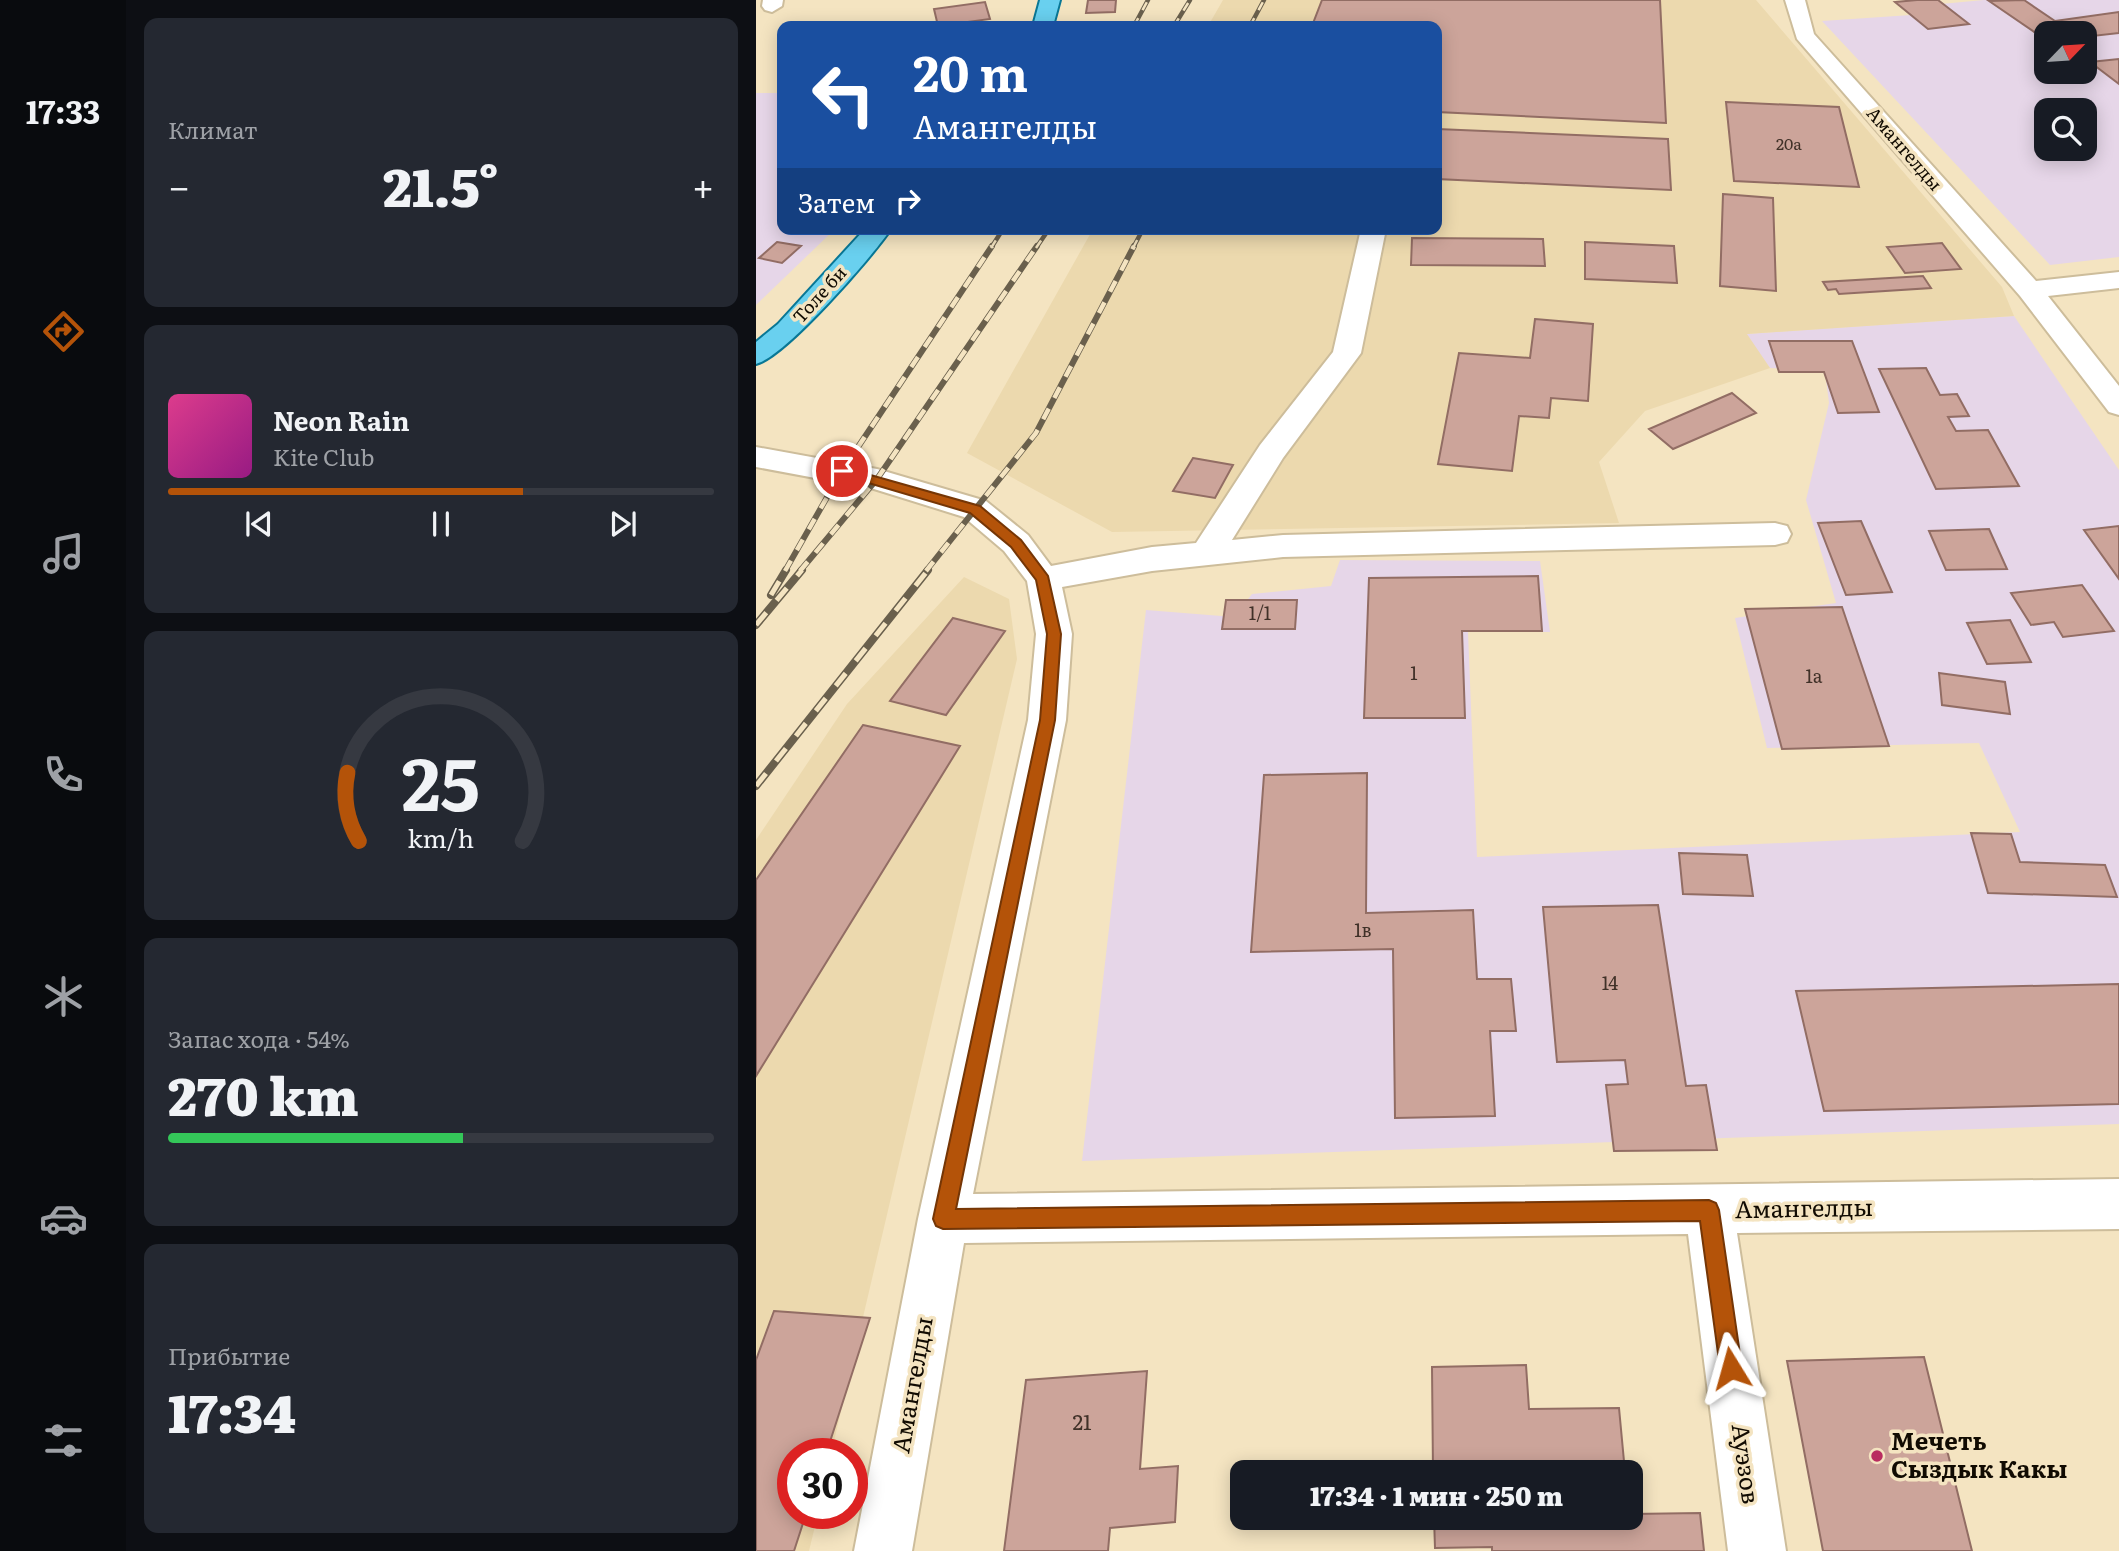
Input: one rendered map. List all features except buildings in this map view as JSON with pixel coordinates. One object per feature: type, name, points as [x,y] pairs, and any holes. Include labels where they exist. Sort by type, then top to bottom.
[{"type":"main road","points":[[1044,21],[1050,0]]},
{"type":"main road","name":"Толе би","points":[[756,356],[788,330],[874,235]]},
{"type":"street","name":"Амангелды","points":[[1795,0],[1804,36],[2029,290],[2119,406]]},
{"type":"street","points":[[1207,553],[1271,452],[1348,353],[1373,235]]},
{"type":"street","points":[[2029,290],[2119,280]]},
{"type":"street","name":"Амангелды","points":[[756,458],[877,479],[975,509],[1016,543],[1043,579],[1054,634],[1047,720],[943,1219],[883,1551]]},
{"type":"street","points":[[1043,579],[1152,559],[1283,545],[1775,534]]},
{"type":"street","name":"Амангелды","points":[[943,1219],[2119,1204]]},
{"type":"street","name":"Ауэзов","points":[[1709,1210],[1757,1551]]},
{"type":"shaded area","points":[[1223,0],[1756,0],[2002,287],[2014,316],[1747,334],[1770,368],[1645,411],[1599,462],[1619,523],[1112,532],[967,453],[1090,235],[1442,235],[1442,21],[1211,21]]},
{"type":"shaded area","points":[[1984,0],[2119,0],[2119,257],[2050,265],[1822,21],[1926,14],[1919,6]]},
{"type":"shaded area","points":[[756,93],[777,93],[777,235],[829,235],[756,305]]},
{"type":"shaded area","points":[[2014,316],[2119,470],[2119,1124],[1082,1161],[1146,610],[1234,617],[1252,594],[1331,586],[1340,560],[1540,561],[1550,632],[1468,632],[1477,857],[2020,832],[1979,743],[1767,748],[1735,618],[1836,603],[1806,500],[1829,403],[1825,371],[1770,368],[1746,334]]},
{"type":"shaded area","points":[[964,577],[1009,599],[1017,659],[835,1438],[777,1438],[777,1529],[814,1529],[809,1551],[756,1551],[756,840],[847,704]]},
{"type":"railway","points":[[1137,21],[1148,0]]},
{"type":"railway","points":[[1177,21],[1190,0]]},
{"type":"railway","points":[[1253,21],[1264,0]]},
{"type":"railway","points":[[991,248],[999,235]]},
{"type":"railway","points":[[1036,248],[1045,235]]},
{"type":"railway","points":[[1133,248],[1140,235]]},
{"type":"railway","points":[[785,571],[842,471],[992,246]]},
{"type":"railway","points":[[800,571],[877,479],[1037,246]]},
{"type":"railway","points":[[926,571],[1036,433],[1134,246]]},
{"type":"railway","points":[[771,595],[786,570]]},
{"type":"railway","points":[[756,625],[802,570]]},
{"type":"railway","points":[[756,786],[928,570]]},
{"type":"place","name":"Мечеть Сыздык Какы","points":[[1877,1456]]},
{"type":"route","points":[[842,471],[975,509],[1016,543],[1043,579],[1054,634],[1047,720],[943,1219],[1709,1210],[1731,1368]]}]
